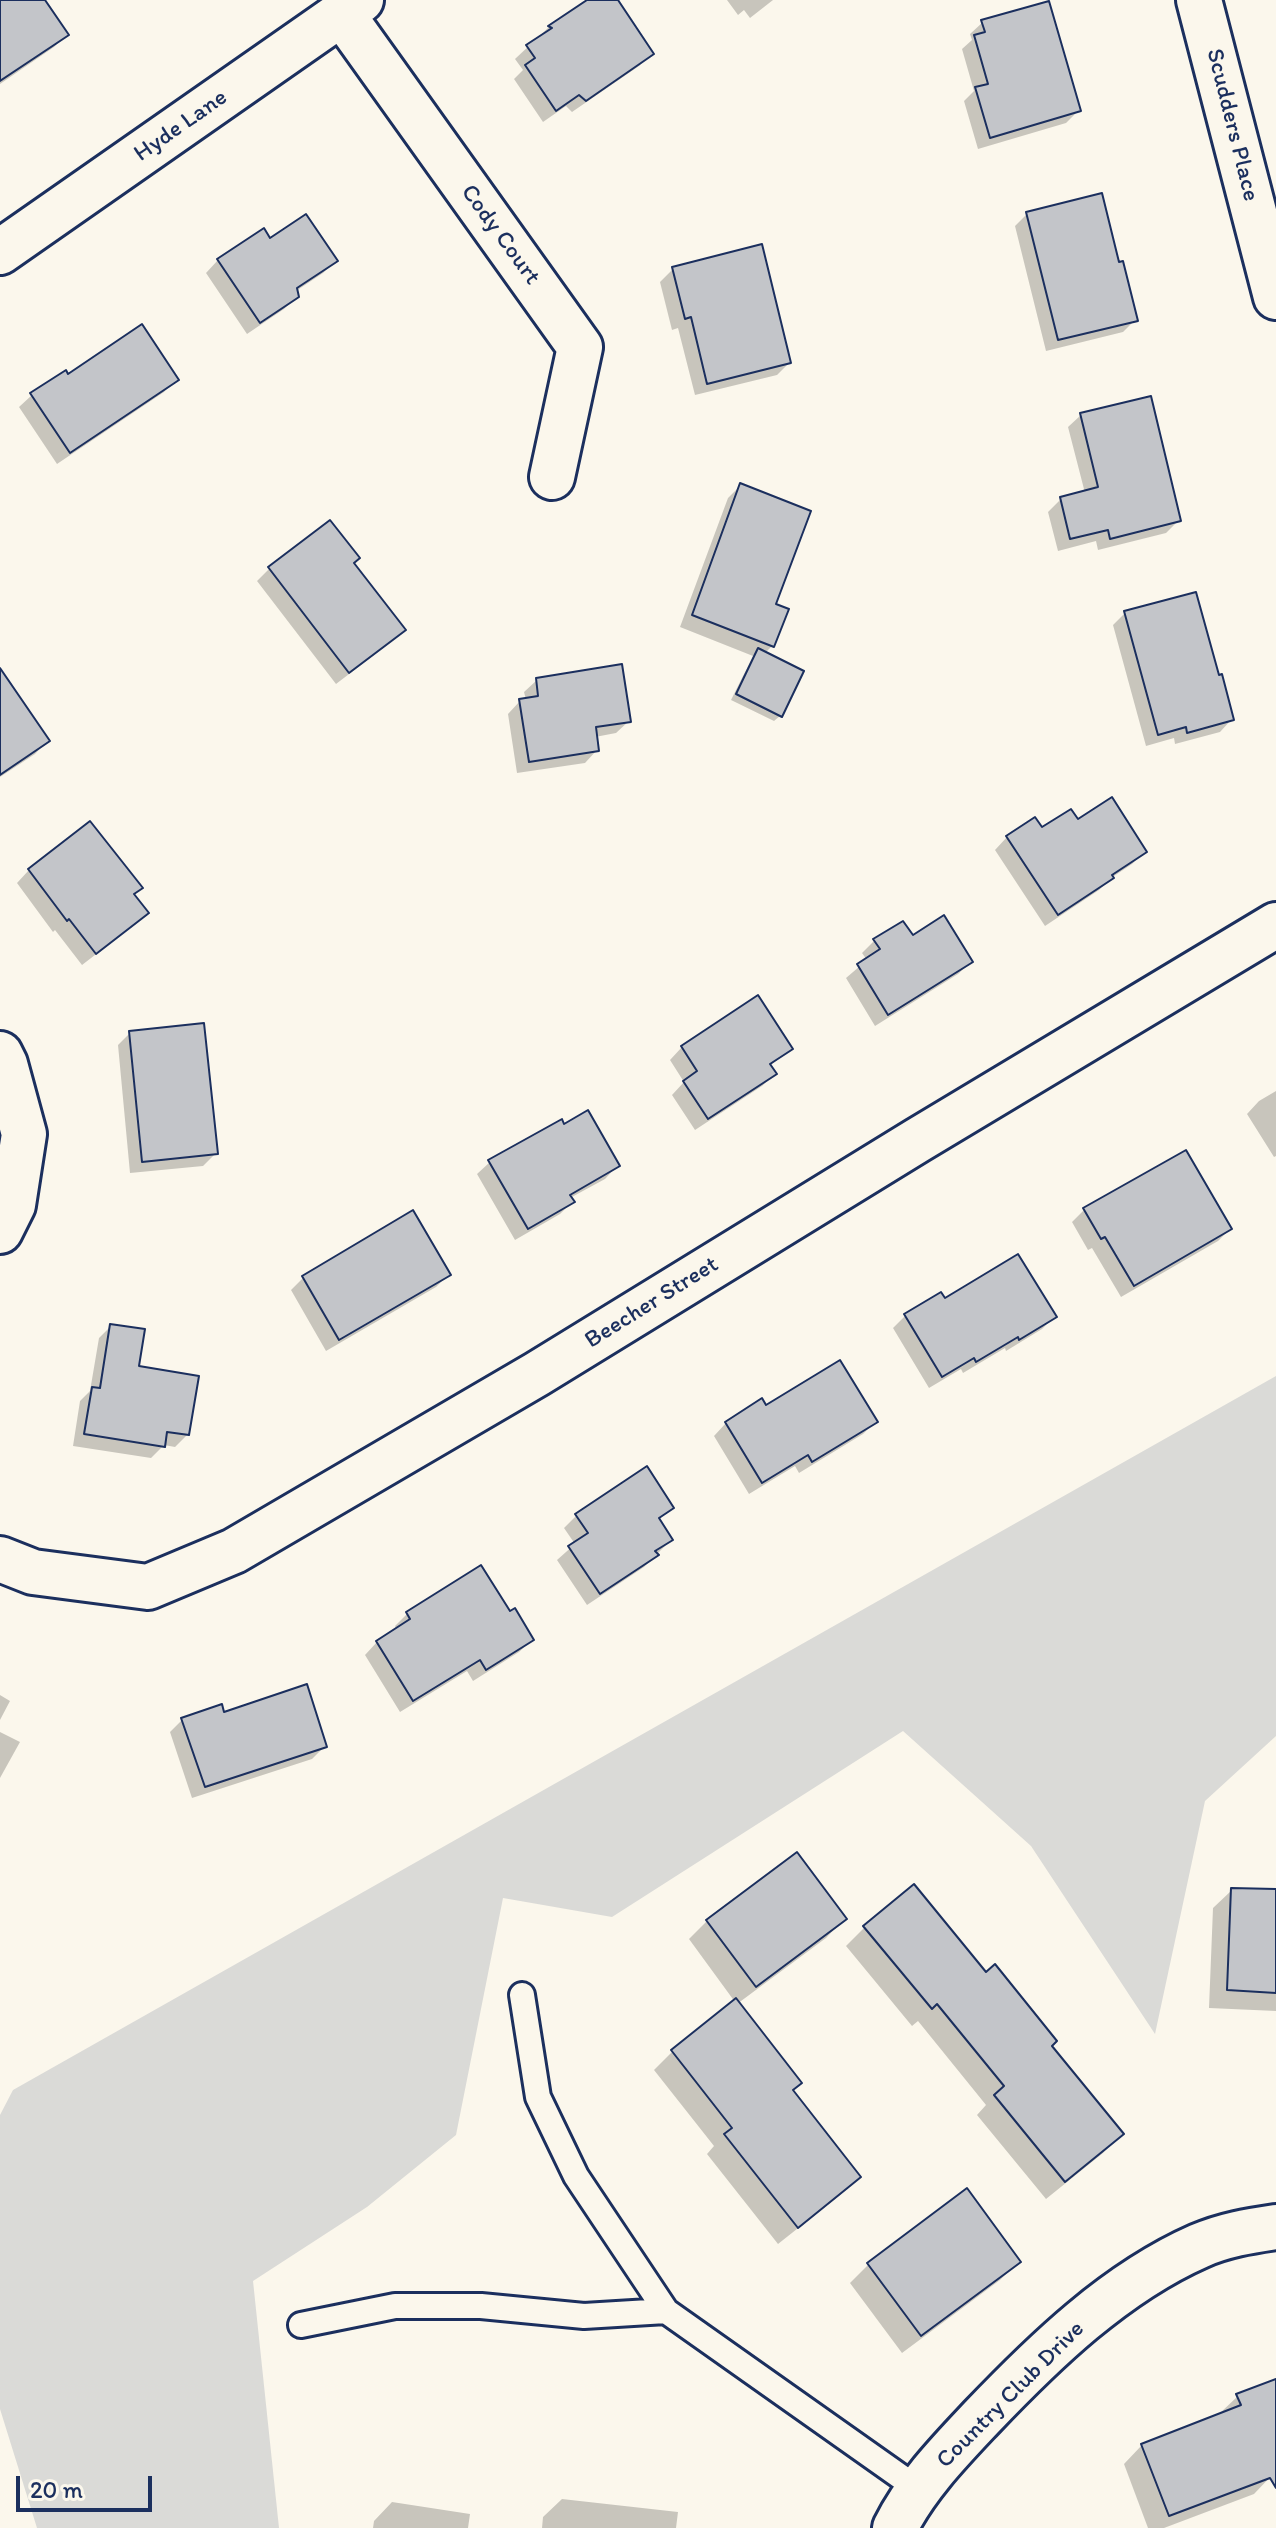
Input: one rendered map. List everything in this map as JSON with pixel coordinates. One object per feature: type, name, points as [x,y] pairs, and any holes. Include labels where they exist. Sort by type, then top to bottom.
[{"type":"street","name":"Scudders Place","points":[[1199,0],[1276,297]]},
{"type":"street","name":"Hyde Lane","points":[[0,252],[351,7]]},
{"type":"street","name":"Cody Court","points":[[351,7],[580,347],[552,477]]},
{"type":"street","name":"Beecher Street","points":[[0,1559],[33,1572],[148,1587],[234,1551],[537,1374],[1276,925]]},
{"type":"street","points":[[0,1054],[24,1134],[13,1205],[0,1231]]},
{"type":"street","name":"Country Club Drive","points":[[895,2528],[918,2489],[965,2435],[1037,2362],[1121,2292],[1154,2270],[1200,2246],[1240,2232],[1276,2227]]},
{"type":"lane","points":[[522,1995],[538,2097],[576,2176],[666,2311],[918,2489]]},
{"type":"lane","points":[[301,2325],[395,2306],[481,2306],[584,2316],[666,2311]]},
{"type":"shaded area","points":[[1276,1376],[1276,1736],[1205,1801],[1155,2034],[1031,1846],[903,1731],[612,1917],[503,1898],[456,2135],[367,2207],[253,2281],[279,2528],[37,2528],[0,2409],[0,2115],[13,2090]]},
{"type":"building","points":[[0,0],[45,0],[69,35],[0,81]]},
{"type":"building","points":[[587,0],[618,0],[654,54],[586,101],[579,95],[556,111],[525,65],[535,58],[526,45]]},
{"type":"building","points":[[1049,1],[1081,111],[990,138],[975,87],[988,84],[974,35],[985,32],[981,20]]},
{"type":"building","points":[[1102,193],[1138,321],[1058,340],[1026,212]]},
{"type":"building","points":[[306,214],[338,261],[297,288],[299,297],[260,323],[217,259],[264,228],[270,238]]},
{"type":"building","points":[[762,244],[791,363],[707,384],[691,317],[685,319],[672,267]]},
{"type":"building","points":[[142,324],[179,380],[70,453],[30,393],[66,370],[68,374]]},
{"type":"building","points":[[1151,396],[1181,521],[1110,539],[1108,530],[1070,539],[1060,497],[1098,487],[1080,413]]},
{"type":"building","points":[[740,483],[811,511],[776,604],[789,609],[774,647],[692,615]]},
{"type":"building","points":[[330,520],[360,558],[354,563],[406,630],[349,673],[268,567]]},
{"type":"building","points":[[1196,592],[1234,720],[1187,733],[1186,727],[1158,735],[1124,611]]},
{"type":"building","points":[[758,648],[804,671],[782,717],[736,694]]},
{"type":"building","points":[[622,664],[631,722],[596,727],[599,751],[529,762],[519,699],[538,696],[536,678]]},
{"type":"building","points":[[0,668],[50,741],[0,775]]},
{"type":"building","points":[[1112,797],[1147,852],[1058,915],[1006,836],[1035,817],[1042,827],[1071,809],[1078,819]]},
{"type":"building","points":[[90,821],[143,888],[134,894],[149,913],[96,954],[28,869]]},
{"type":"building","points":[[944,915],[973,962],[888,1015],[857,964],[880,949],[873,939],[903,921],[913,935]]},
{"type":"building","points":[[758,995],[793,1049],[770,1064],[777,1074],[708,1119],[683,1081],[697,1071],[681,1046]]},
{"type":"building","points":[[204,1023],[218,1154],[142,1162],[129,1031]]},
{"type":"building","points":[[588,1110],[620,1166],[570,1195],[575,1202],[528,1229],[488,1160],[562,1119],[564,1124]]},
{"type":"building","points":[[1186,1150],[1232,1229],[1134,1286],[1105,1237],[1101,1239],[1083,1208]]},
{"type":"building","points":[[413,1210],[451,1275],[339,1340],[302,1276]]},
{"type":"building","points":[[1018,1254],[1057,1317],[1019,1340],[1018,1337],[976,1362],[974,1358],[942,1377],[904,1314],[941,1292],[945,1298]]},
{"type":"building","points":[[110,1324],[145,1329],[139,1366],[199,1376],[189,1435],[167,1432],[165,1447],[84,1434],[92,1387],[100,1388]]},
{"type":"building","points":[[840,1360],[878,1422],[812,1462],[808,1455],[762,1483],[725,1422],[762,1398],[766,1405]]},
{"type":"building","points":[[647,1466],[674,1508],[659,1518],[673,1540],[655,1551],[659,1555],[600,1594],[568,1546],[588,1533],[575,1514]]},
{"type":"building","points":[[481,1565],[510,1611],[515,1608],[534,1640],[486,1670],[480,1660],[413,1701],[376,1641],[410,1619],[406,1612]]},
{"type":"building","points":[[307,1684],[327,1747],[205,1787],[181,1718],[222,1704],[224,1712]]},
{"type":"building","points":[[797,1852],[847,1919],[756,1987],[706,1920]]},
{"type":"building","points":[[914,1884],[986,1972],[995,1964],[1057,2041],[1052,2046],[1124,2134],[1065,2182],[994,2095],[1004,2086],[937,2004],[932,2009],[863,1926]]},
{"type":"building","points":[[1231,1888],[1276,1889],[1276,1993],[1227,1990]]},
{"type":"building","points":[[736,1998],[802,2083],[793,2090],[861,2177],[798,2228],[724,2134],[732,2128],[671,2050]]},
{"type":"building","points":[[967,2188],[1021,2262],[921,2336],[867,2263]]},
{"type":"building","points":[[1276,2379],[1276,2488],[1270,2478],[1169,2516],[1141,2444],[1241,2405],[1236,2394]]}]
